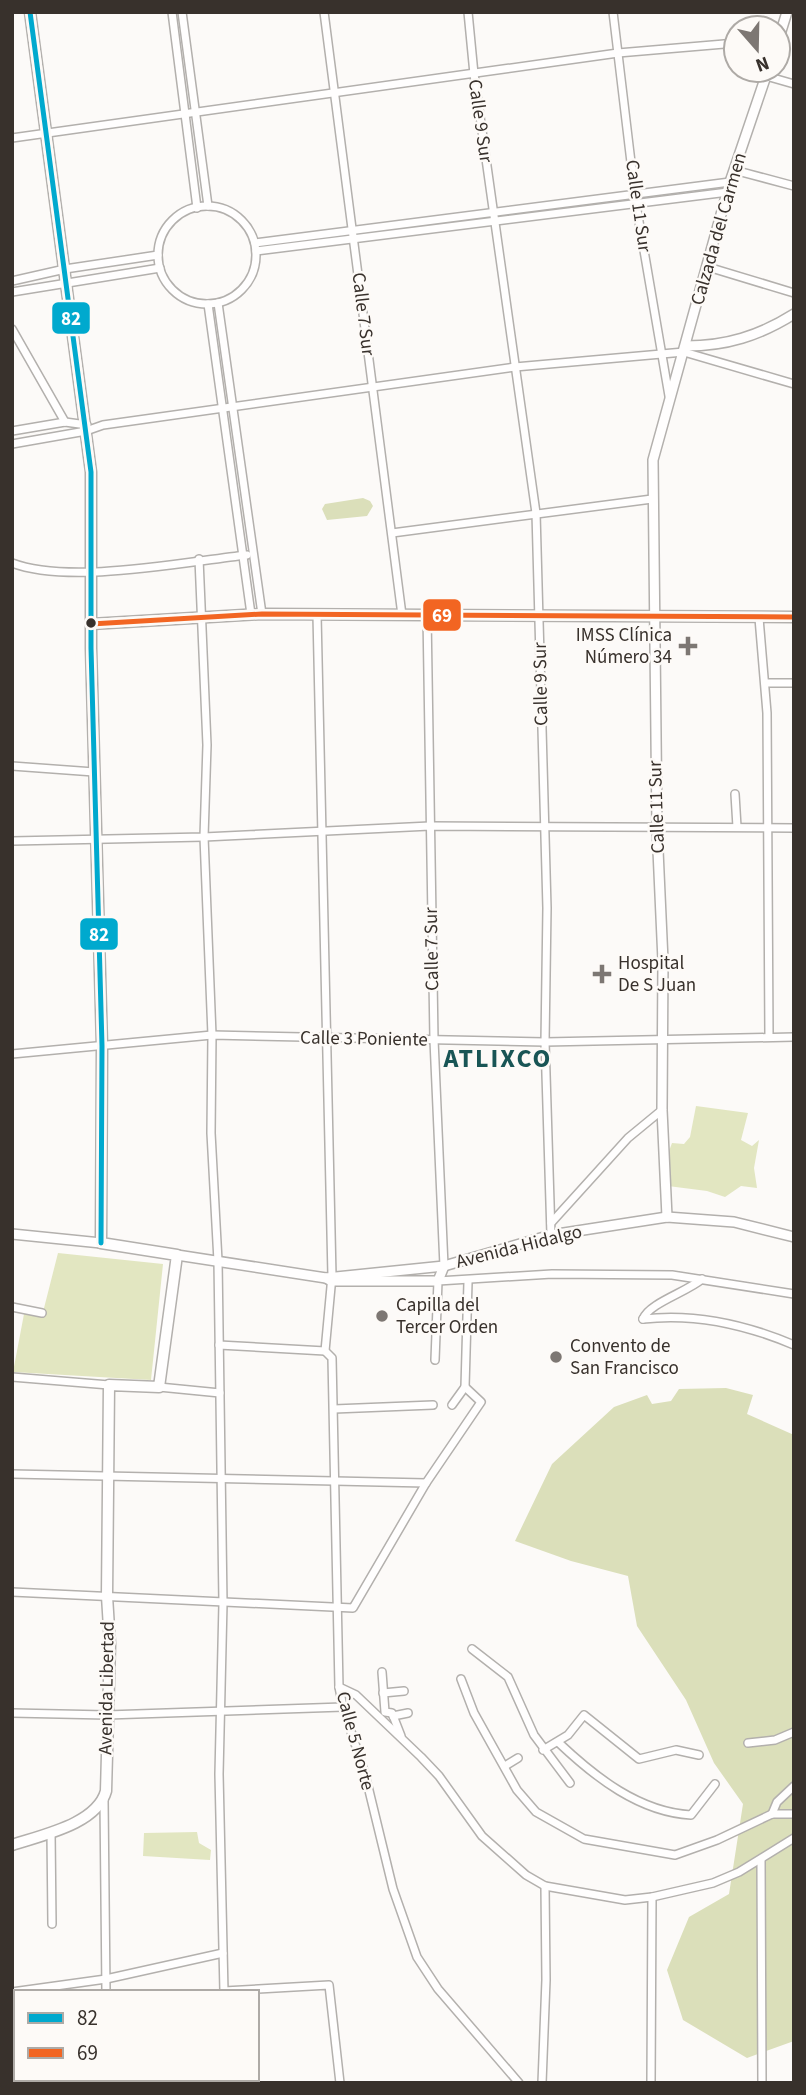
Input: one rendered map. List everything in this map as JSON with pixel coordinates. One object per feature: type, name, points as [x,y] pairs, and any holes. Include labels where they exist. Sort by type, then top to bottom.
[{"type":"main road","points":[[30,12],[88,427],[91,472],[90,573],[95,839],[102,1046],[100,1243],[177,1255],[159,1387],[109,1385]]},
{"type":"main road","points":[[91,624],[256,614],[794,617]]},
{"type":"main road","name":"Avenida Libertad","points":[[104,1800],[110,1644],[107,1596],[109,1385]]},
{"type":"main road","points":[[12,1845],[51,1832],[87,1815],[104,1800]]},
{"type":"street","points":[[172,12],[197,208]]},
{"type":"street","points":[[182,12],[208,206]]},
{"type":"street","name":"Calle 7 Sur","points":[[324,12],[402,615]]},
{"type":"street","name":"Calle 9 Sur","points":[[468,12],[474,74],[536,513],[547,908],[545,1042],[551,1234]]},
{"type":"street","name":"Calle 11 Sur","points":[[613,12],[636,204],[671,395],[653,460],[652,499],[657,828],[663,961],[662,1110],[667,1217]]},
{"type":"street","points":[[12,138],[185,116],[618,53],[722,44]]},
{"type":"street","name":"Calzada del Carmen","points":[[671,395],[734,170],[763,84]]},
{"type":"street","points":[[734,170],[794,186]]},
{"type":"street","points":[[256,247],[353,229],[635,194],[729,187]]},
{"type":"street","points":[[256,247],[354,241],[636,204],[729,187]]},
{"type":"street","points":[[208,206],[236,215],[245,223],[256,247],[250,280],[236,294],[218,303],[208,304],[178,294],[170,287],[160,268],[159,255],[168,226],[184,212],[208,206]]},
{"type":"street","points":[[12,281],[65,269],[159,255]]},
{"type":"street","points":[[708,267],[794,293]]},
{"type":"street","points":[[12,292],[160,268]]},
{"type":"street","points":[[218,303],[235,408],[253,554],[256,614]]},
{"type":"street","points":[[208,304],[242,555],[256,614]]},
{"type":"street","points":[[12,444],[88,427],[515,367],[662,354],[712,346],[738,341],[794,314]]},
{"type":"street","points":[[12,329],[65,422]]},
{"type":"street","points":[[685,349],[794,384]]},
{"type":"street","points":[[12,431],[65,422],[88,427]]},
{"type":"street","points":[[392,533],[652,499]]},
{"type":"street","points":[[12,563],[30,570],[90,573],[253,554]]},
{"type":"street","points":[[199,559],[207,745],[204,837],[212,1035],[211,1133],[218,1261],[219,1480],[223,1603],[219,1774],[224,1990]]},
{"type":"street","name":"Calle 5 Norte","points":[[317,615],[330,1278],[325,1351],[332,1358],[337,1481],[339,1687],[365,1774],[393,1889],[417,1957],[438,1989],[519,2083]]},
{"type":"street","name":"Calle 7 Sur","points":[[427,615],[434,1040],[444,1266],[438,1281]]},
{"type":"street","points":[[759,618],[765,683],[769,1037]]},
{"type":"street","points":[[765,683],[794,683]]},
{"type":"street","points":[[12,766],[94,772]]},
{"type":"street","points":[[735,794],[737,827]]},
{"type":"street","points":[[12,841],[204,837],[430,826],[794,828]]},
{"type":"street","name":"Calle 3 Poniente","points":[[12,1054],[212,1035],[325,1040],[545,1042],[794,1037]]},
{"type":"street","points":[[551,1223],[628,1138],[662,1110]]},
{"type":"street","name":"Avenida Hidalgo","points":[[330,1278],[444,1266],[551,1234],[667,1217],[734,1222],[794,1237]]},
{"type":"street","points":[[12,1234],[100,1243]]},
{"type":"street","name":"Avenida Hidalgo","points":[[177,1255],[330,1278],[438,1281]]},
{"type":"street","points":[[435,1360],[438,1281],[468,1282],[552,1274],[663,1274],[794,1294]]},
{"type":"street","points":[[702,1279],[691,1289],[648,1310],[643,1319],[692,1318],[718,1322],[762,1331],[794,1345]]},
{"type":"street","points":[[452,1405],[465,1387],[468,1282]]},
{"type":"street","points":[[12,1307],[42,1313]]},
{"type":"street","points":[[219,1345],[325,1351]]},
{"type":"street","points":[[12,1377],[109,1385]]},
{"type":"street","points":[[159,1387],[220,1393]]},
{"type":"street","points":[[12,1592],[354,1608],[426,1483],[481,1402],[465,1387]]},
{"type":"street","points":[[334,1409],[433,1405]]},
{"type":"street","points":[[12,1474],[426,1483]]},
{"type":"street","points":[[472,1649],[508,1676],[543,1750],[570,1783]]},
{"type":"street","points":[[382,1672],[385,1712],[392,1713],[402,1737]]},
{"type":"street","points":[[461,1679],[474,1713],[517,1790],[536,1812],[584,1839],[675,1855],[717,1840],[772,1814],[794,1814]]},
{"type":"street","points":[[339,1687],[356,1695],[402,1737],[439,1776],[482,1836],[526,1875],[545,1886],[625,1900],[652,1897],[713,1882],[761,1860],[794,1838]]},
{"type":"street","points":[[356,1695],[364,1691]]},
{"type":"street","points":[[383,1693],[404,1691]]},
{"type":"street","points":[[12,1713],[222,1713],[343,1707]]},
{"type":"street","points":[[393,1716],[408,1713]]},
{"type":"street","points":[[543,1750],[559,1742],[584,1715],[639,1759],[676,1750],[699,1755]]},
{"type":"street","points":[[748,1743],[775,1740],[794,1732]]},
{"type":"street","points":[[559,1742],[592,1773],[650,1807],[668,1814],[691,1815],[715,1784]]},
{"type":"street","points":[[505,1766],[518,1758]]},
{"type":"street","points":[[772,1814],[776,1802],[794,1786]]},
{"type":"street","name":"Avenida Libertad","points":[[104,1800],[106,1990]]},
{"type":"street","points":[[51,1832],[52,1924]]},
{"type":"street","points":[[761,1860],[762,2083]]},
{"type":"street","points":[[542,2083],[546,1980],[545,1886]]},
{"type":"street","points":[[651,2083],[652,1897]]},
{"type":"street","points":[[26,1990],[106,1979],[223,1953]]},
{"type":"street","points":[[254,1990],[329,1985],[340,2083]]},
{"type":"green space","points":[[363,498],[373,506],[367,516],[327,520],[322,509],[325,504]]},
{"type":"green space","points":[[696,1106],[748,1113],[741,1140],[752,1146],[759,1140],[754,1168],[757,1188],[741,1186],[725,1197],[707,1191],[668,1186],[669,1151],[672,1143],[684,1144],[690,1137]]},
{"type":"green space","points":[[58,1253],[163,1264],[151,1380],[13,1372],[24,1314],[42,1316]]},
{"type":"green space","points":[[726,1388],[753,1395],[747,1414],[794,1435],[794,2041],[747,2058],[683,2020],[667,1970],[689,1917],[729,1894],[743,1804],[714,1763],[686,1700],[637,1626],[628,1576],[571,1561],[515,1541],[552,1464],[614,1407],[647,1395],[652,1404],[671,1401],[679,1389]]},
{"type":"green space","points":[[197,1832],[199,1843],[211,1850],[210,1860],[143,1856],[144,1833]]},
{"type":"transit line","name":"82","points":[[30,12],[91,472],[91,648],[102,1046],[101,1243]]},
{"type":"transit line","name":"69","points":[[91,624],[262,614],[794,617]]},
{"type":"place","name":"IMSS Clínica Número 34","points":[[688,646]]},
{"type":"place","name":"Hospital De S Juan","points":[[602,974]]},
{"type":"place","name":"Capilla del Tercer Orden","points":[[382,1316]]},
{"type":"place","name":"Convento de San Francisco","points":[[556,1357]]},
{"type":"district","name":"ATLIXCO","points":[[498,1058]]}]
